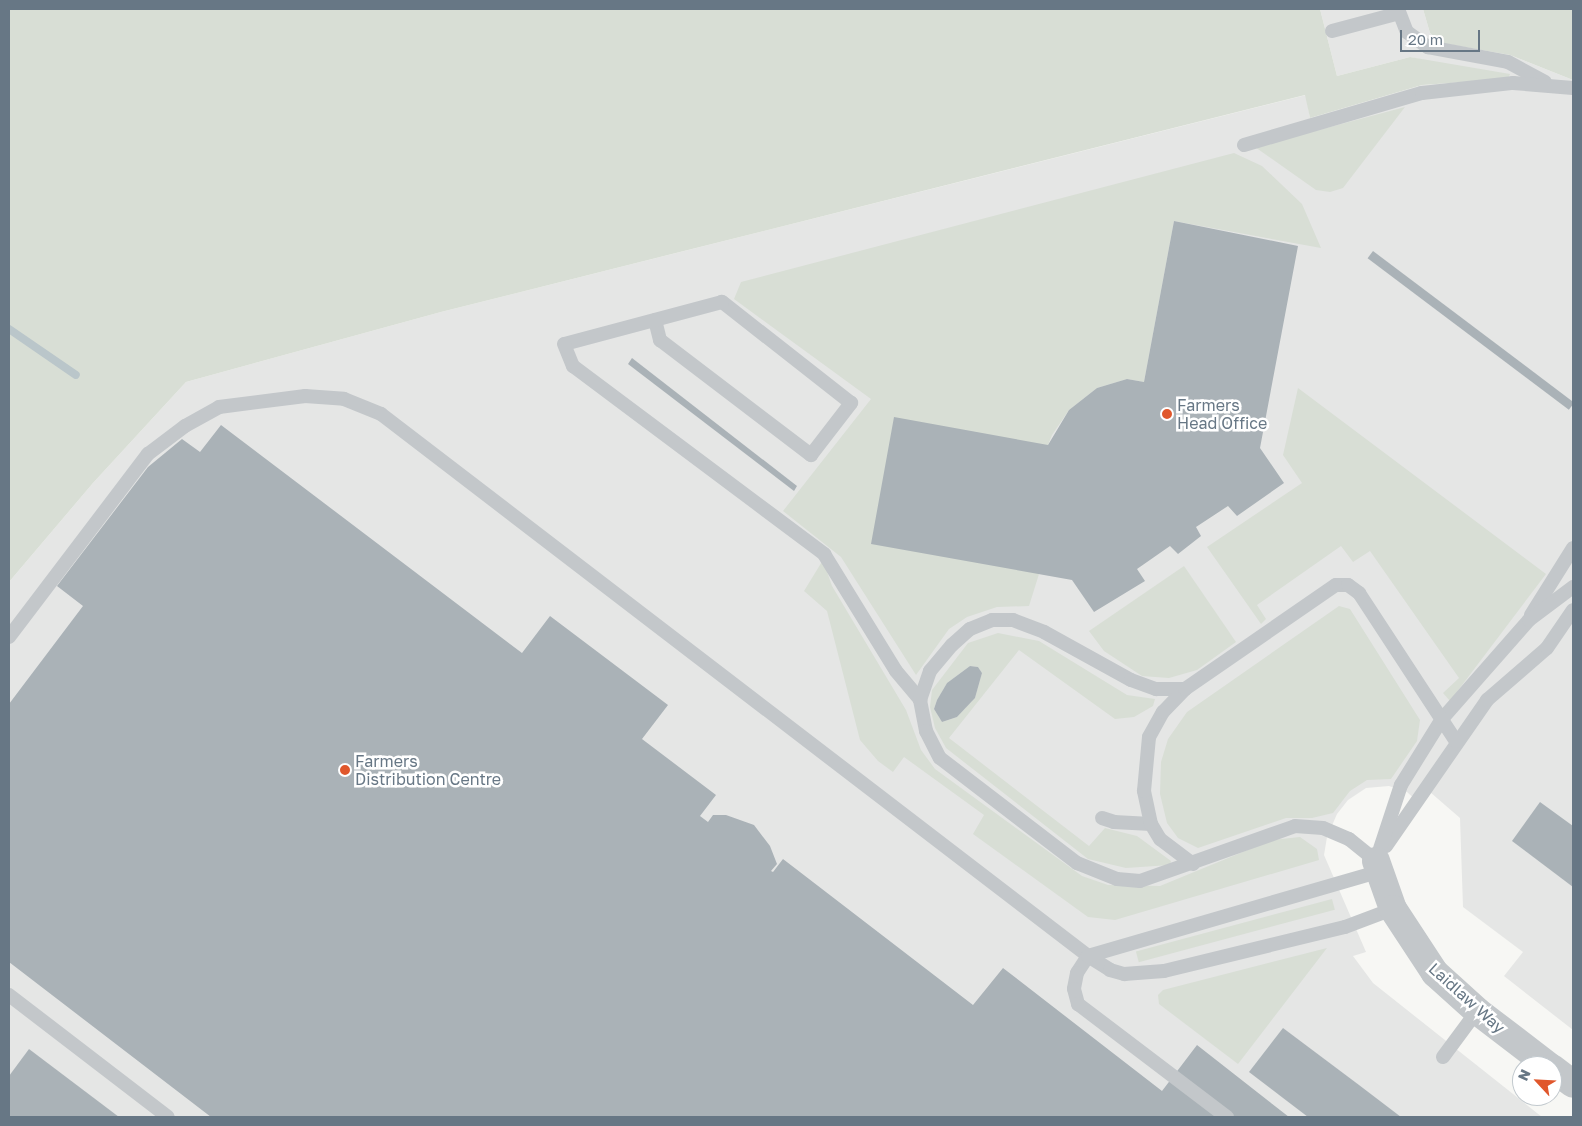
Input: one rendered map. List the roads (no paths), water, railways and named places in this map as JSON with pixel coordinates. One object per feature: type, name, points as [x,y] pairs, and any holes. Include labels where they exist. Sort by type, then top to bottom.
[{"type":"street","name":"Laidlaw Way","points":[[1379,866],[1393,909],[1435,973],[1477,1011],[1536,1056]]},
{"type":"street","name":"Laidlaw Way","points":[[1562,1076],[1573,1084]]},
{"type":"lane","points":[[1332,31],[1398,11],[1407,32],[1428,47],[1508,62],[1547,84]]},
{"type":"lane","points":[[1244,145],[1422,93],[1513,83],[1547,84],[1573,88]]},
{"type":"lane","points":[[655,320],[660,340],[811,455],[851,403],[722,302],[564,344],[573,366],[824,554],[896,671],[920,700],[926,731],[940,758],[1077,862],[1116,879],[1140,881],[1193,864],[1294,826],[1322,828],[1349,839],[1379,866]]},
{"type":"lane","points":[[9,637],[148,454],[185,426],[219,407],[305,396],[344,399],[381,414],[1088,956],[1110,970],[1124,974],[1164,971],[1345,927],[1393,909]]},
{"type":"lane","points":[[1379,866],[1401,785],[1442,719],[1529,620],[1573,548]]},
{"type":"lane","points":[[1193,864],[1160,839],[1150,824],[1144,791],[1148,737],[1162,712],[1185,689],[1324,592],[1343,583],[1359,593],[1456,741]]},
{"type":"lane","points":[[1529,620],[1573,587]]},
{"type":"lane","points":[[1227,1117],[1078,1004],[1074,989],[1077,972],[1088,956],[1379,866],[1456,741],[1499,687],[1532,663],[1547,648],[1573,610]]},
{"type":"lane","points":[[920,700],[930,671],[952,645],[970,629],[992,620],[1013,620],[1044,632],[1139,683],[1156,689],[1185,689]]},
{"type":"lane","points":[[1102,818],[1114,822],[1150,824]]},
{"type":"lane","points":[[9,995],[168,1117]]},
{"type":"lane","points":[[1443,1056],[1477,1011]]},
{"type":"waterway","points":[[9,329],[76,375]]},
{"type":"place","name":"Farmers Head Office","points":[[1167,414]]},
{"type":"place","name":"Farmers Distribution Centre","points":[[345,770]]}]
